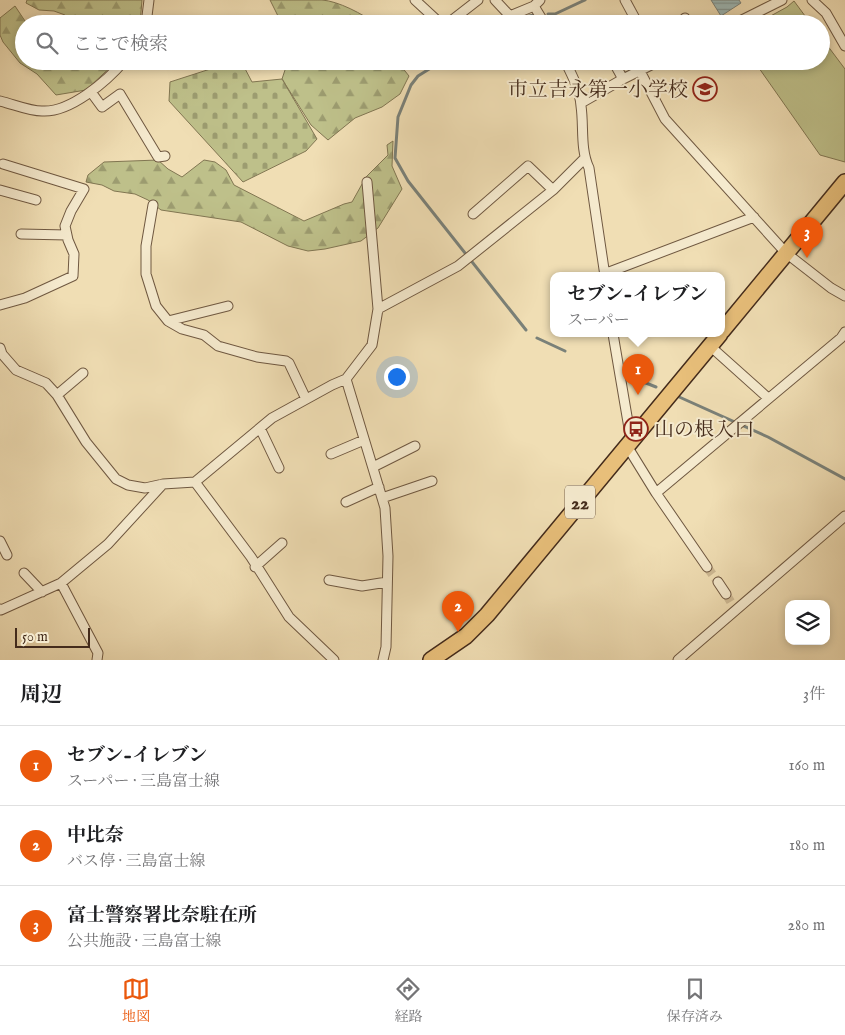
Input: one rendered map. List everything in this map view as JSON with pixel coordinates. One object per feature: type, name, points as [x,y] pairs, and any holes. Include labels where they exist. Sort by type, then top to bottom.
[{"type":"main road","name":"22","points":[[725,324],[845,182]]},
{"type":"main road","name":"22","points":[[431,660],[466,636],[486,615],[714,337]]},
{"type":"street","points":[[147,15],[149,0]]},
{"type":"street","points":[[416,0],[432,15]]},
{"type":"street","points":[[459,15],[478,0]]},
{"type":"street","points":[[494,0],[509,15]]},
{"type":"street","points":[[625,0],[633,15]]},
{"type":"street","points":[[752,15],[782,0]]},
{"type":"street","points":[[812,0],[827,15]]},
{"type":"street","points":[[518,15],[540,12]]},
{"type":"street","points":[[830,20],[845,46]]},
{"type":"street","points":[[0,101],[43,112],[68,106],[91,92],[114,70]]},
{"type":"street","points":[[570,70],[581,103],[585,158],[589,168],[604,272]]},
{"type":"street","points":[[617,70],[622,79]]},
{"type":"street","points":[[581,103],[622,79],[640,71],[665,118],[786,253],[831,288],[845,296]]},
{"type":"street","points":[[91,92],[102,107],[120,94],[158,157],[165,156]]},
{"type":"street","points":[[378,308],[464,262],[553,190],[585,158]]},
{"type":"street","points":[[0,305],[25,298],[73,276],[74,254],[65,226],[71,211],[84,189],[1,165]]},
{"type":"street","points":[[473,214],[528,166],[553,190]]},
{"type":"street","points":[[0,348],[2,354],[16,370],[46,383],[57,395],[86,442],[116,479],[128,485],[145,488],[163,484],[195,482],[272,418],[332,385],[346,380],[372,345],[378,308],[366,182]]},
{"type":"street","points":[[0,190],[36,200]]},
{"type":"street","points":[[153,205],[146,246],[146,274],[156,306],[168,321],[182,329],[204,335],[218,346],[256,357],[286,361],[289,363],[306,399]]},
{"type":"street","points":[[612,272],[754,217]]},
{"type":"street","points":[[21,234],[67,235]]},
{"type":"street","points":[[168,321],[228,306]]},
{"type":"street","points":[[656,493],[841,338],[845,332]]},
{"type":"street","points":[[613,337],[629,443],[656,493],[707,567]]},
{"type":"street","points":[[714,337],[768,398]]},
{"type":"street","points":[[57,395],[83,374]]},
{"type":"street","points":[[346,380],[382,498],[386,519],[386,647],[383,660]]},
{"type":"street","points":[[260,428],[279,468]]},
{"type":"street","points":[[331,454],[364,440]]},
{"type":"street","points":[[373,467],[415,446]]},
{"type":"street","points":[[382,498],[432,481]]},
{"type":"street","points":[[195,482],[251,557],[289,617],[334,660]]},
{"type":"street","points":[[0,609],[60,584],[108,544],[163,484]]},
{"type":"street","points":[[346,502],[379,488]]},
{"type":"street","points":[[678,660],[734,607],[845,516]]},
{"type":"street","points":[[0,540],[7,555]]},
{"type":"street","points":[[256,567],[282,543]]},
{"type":"street","points":[[24,573],[42,592]]},
{"type":"street","points":[[329,580],[362,586],[387,582]]},
{"type":"street","points":[[718,582],[726,594]]},
{"type":"street","points":[[60,584],[98,653],[97,660]]},
{"type":"green space","points":[[27,0],[142,0],[141,15],[65,15],[54,11],[39,10],[26,3]]},
{"type":"green space","points":[[270,0],[322,0],[335,3],[362,15],[278,15]]},
{"type":"green space","points":[[794,1],[804,15],[772,15]]},
{"type":"green space","points":[[15,6],[21,15],[15,15],[15,57],[0,35],[0,18]]},
{"type":"green space","points":[[830,49],[845,69],[845,162],[820,155],[760,70],[830,70]]},
{"type":"green space","points":[[31,70],[107,70],[86,90],[56,95],[37,74]]},
{"type":"green space","points":[[207,70],[246,70],[252,82],[282,79],[317,139],[306,151],[243,182],[169,101],[170,82]]},
{"type":"green space","points":[[285,70],[404,70],[409,76],[400,94],[382,107],[355,118],[328,140],[311,125],[282,79]]},
{"type":"green space","points":[[393,141],[392,166],[402,189],[378,228],[361,241],[325,249],[308,251],[288,246],[241,222],[161,210],[148,200],[135,194],[114,191],[102,185],[86,182],[88,175],[104,162],[158,160],[168,169],[182,177],[204,160],[215,162],[226,170],[234,185],[304,221],[352,202],[366,177],[388,155],[387,145]]},
{"type":"water","points":[[711,0],[739,0],[741,3],[720,15]]},
{"type":"waterway","points":[[548,14],[555,14],[585,0]]},
{"type":"waterway","points":[[428,70],[418,76],[411,85],[398,117],[395,158],[408,181],[526,330]]},
{"type":"waterway","points":[[537,338],[565,351]]},
{"type":"waterway","points":[[626,375],[656,387]]},
{"type":"waterway","points":[[677,396],[768,437],[845,479]]},
{"type":"tunnel","points":[[707,567],[718,582]]},
{"type":"tunnel","points":[[726,594],[732,604]]},
{"type":"place","name":"市立吉永第一小学校","points":[[705,89]]},
{"type":"place","name":"富士警察署比奈駐在所","points":[[807,258]]},
{"type":"place","name":"セブン-イレブン","points":[[638,395]]},
{"type":"place","name":"山の根入口","points":[[636,429]]},
{"type":"place","name":"中比奈","points":[[458,632]]}]
